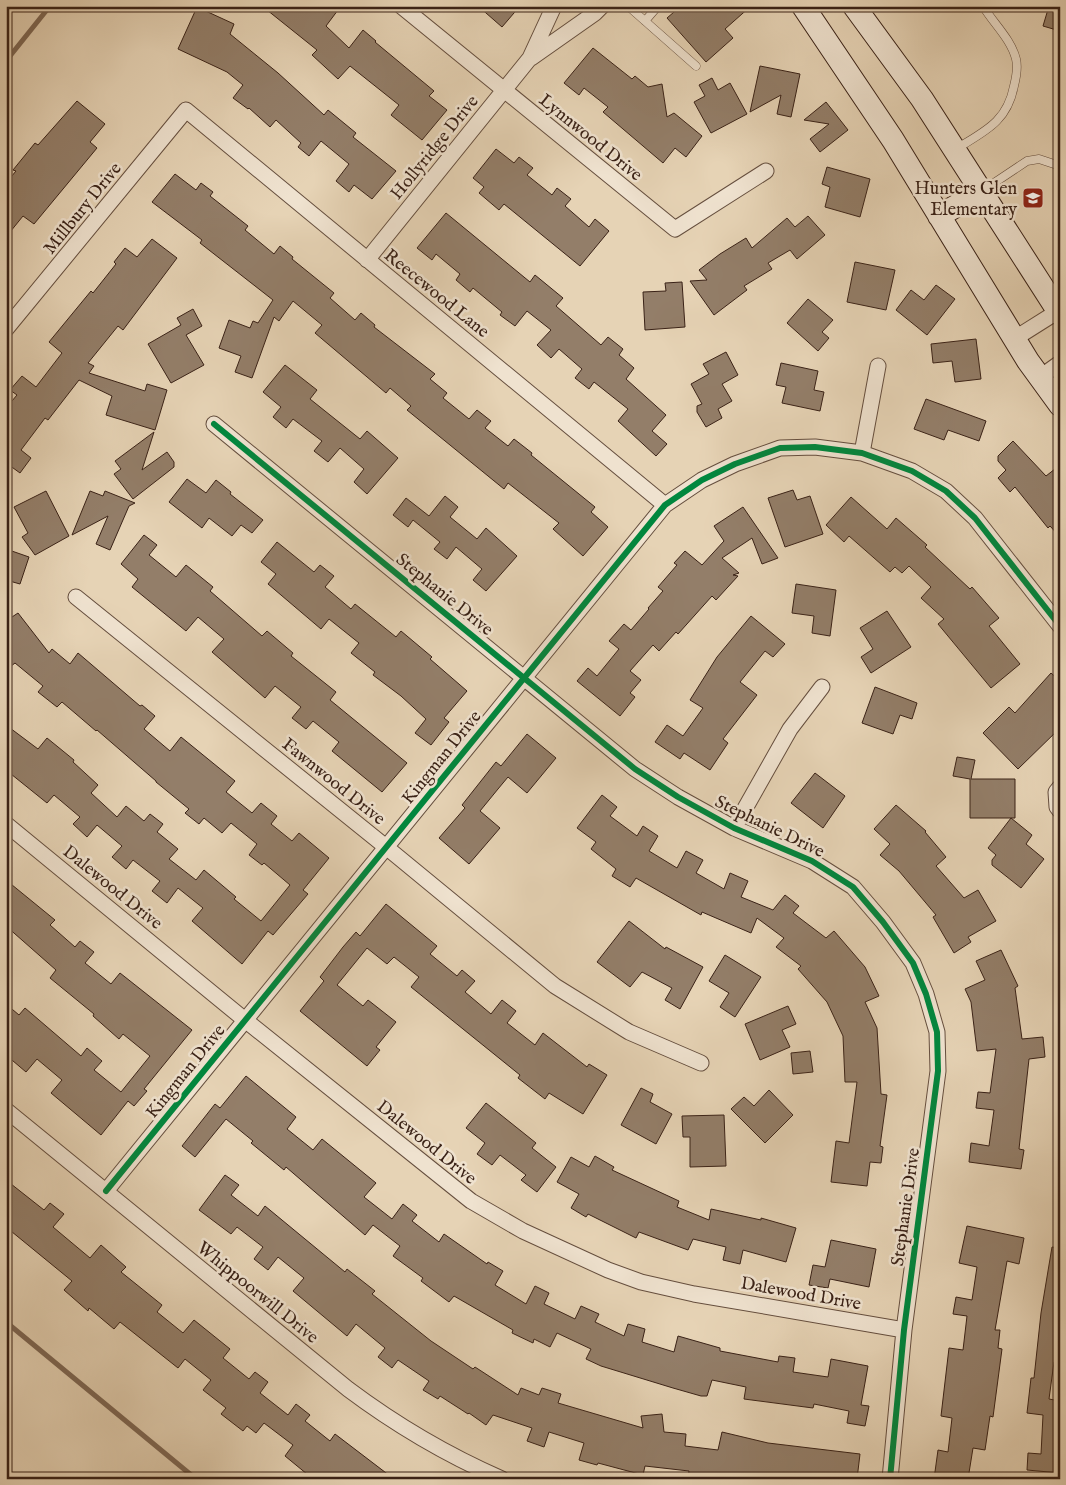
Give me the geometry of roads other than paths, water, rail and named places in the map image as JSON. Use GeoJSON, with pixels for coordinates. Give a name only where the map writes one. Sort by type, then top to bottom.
{"type":"FeatureCollection","features":[{"type":"Feature","properties":{"kind":"main road"},"geometry":{"type":"LineString","coordinates":[[803,6],[892,140],[1039,378],[1060,405]]}},
{"type":"Feature","properties":{"kind":"main road"},"geometry":{"type":"LineString","coordinates":[[854,6],[922,99],[980,192],[1059,312]]}},
{"type":"Feature","properties":{"kind":"main road"},"geometry":{"type":"LineString","coordinates":[[939,216],[980,192]]}},
{"type":"Feature","properties":{"kind":"street","name":"Lynnwood Drive"},"geometry":{"type":"LineString","coordinates":[[401,6],[675,229],[766,171]]}},
{"type":"Feature","properties":{"kind":"street","name":"Hollyridge Drive"},"geometry":{"type":"LineString","coordinates":[[367,260],[530,58],[554,6]]}},
{"type":"Feature","properties":{"kind":"street","name":"Hollyridge Drive"},"geometry":{"type":"LineString","coordinates":[[530,58],[595,13],[602,6]]}},
{"type":"Feature","properties":{"kind":"street","name":"Reecewood Lane"},"geometry":{"type":"LineString","coordinates":[[186,110],[665,506]]}},
{"type":"Feature","properties":{"kind":"street","name":"Millbury Drive"},"geometry":{"type":"LineString","coordinates":[[6,329],[186,110]]}},
{"type":"Feature","properties":{"kind":"street"},"geometry":{"type":"LineString","coordinates":[[1014,338],[1059,312]]}},
{"type":"Feature","properties":{"kind":"street"},"geometry":{"type":"LineString","coordinates":[[1039,378],[1060,363]]}},
{"type":"Feature","properties":{"kind":"street"},"geometry":{"type":"LineString","coordinates":[[862,453],[878,366]]}},
{"type":"Feature","properties":{"kind":"street","name":"Stephanie Drive"},"geometry":{"type":"LineString","coordinates":[[214,424],[635,769],[678,797],[734,828],[812,861],[853,887],[884,922],[913,963],[926,994],[937,1032],[938,1071],[904,1330],[890,1479]]}},
{"type":"Feature","properties":{"kind":"street","name":"Kingman Drive"},"geometry":{"type":"LineString","coordinates":[[106,1191],[665,506],[702,480],[735,464],[780,448],[816,447],[862,453],[912,471],[946,491],[975,518],[1060,626]]}},
{"type":"Feature","properties":{"kind":"street","name":"Fawnwood Drive"},"geometry":{"type":"LineString","coordinates":[[76,597],[555,986],[629,1032],[701,1064]]}},
{"type":"Feature","properties":{"kind":"street"},"geometry":{"type":"LineString","coordinates":[[734,828],[790,729],[822,687]]}},
{"type":"Feature","properties":{"kind":"street"},"geometry":{"type":"LineString","coordinates":[[1060,787],[1056,792],[1057,807],[1060,811]]}},
{"type":"Feature","properties":{"kind":"street","name":"Dalewood Drive"},"geometry":{"type":"LineString","coordinates":[[6,824],[245,1020],[471,1201],[523,1231],[608,1270],[642,1282],[694,1294],[904,1330]]}},
{"type":"Feature","properties":{"kind":"street","name":"Whippoorwill Drive"},"geometry":{"type":"LineString","coordinates":[[6,1110],[330,1376],[368,1404],[425,1441],[502,1479]]}},
{"type":"Feature","properties":{"kind":"lane"},"geometry":{"type":"LineString","coordinates":[[628,6],[696,66]]}},
{"type":"Feature","properties":{"kind":"lane"},"geometry":{"type":"LineString","coordinates":[[645,21],[658,6]]}},
{"type":"Feature","properties":{"kind":"lane"},"geometry":{"type":"LineString","coordinates":[[955,150],[996,122],[1005,113],[1012,96],[1016,75],[1016,59],[1005,38],[983,6]]}},
{"type":"Feature","properties":{"kind":"lane"},"geometry":{"type":"LineString","coordinates":[[980,192],[1027,161],[1039,159],[1060,166]]}},
{"type":"Feature","properties":{"kind":"waterway"},"geometry":{"type":"LineString","coordinates":[[6,61],[50,6]]}},
{"type":"Feature","properties":{"kind":"waterway"},"geometry":{"type":"LineString","coordinates":[[6,1322],[196,1479]]}},
{"type":"Feature","properties":{"kind":"place","name":"Hunters Glen Elementary"},"geometry":{"type":"Point","coordinates":[1033,198]}}]}
